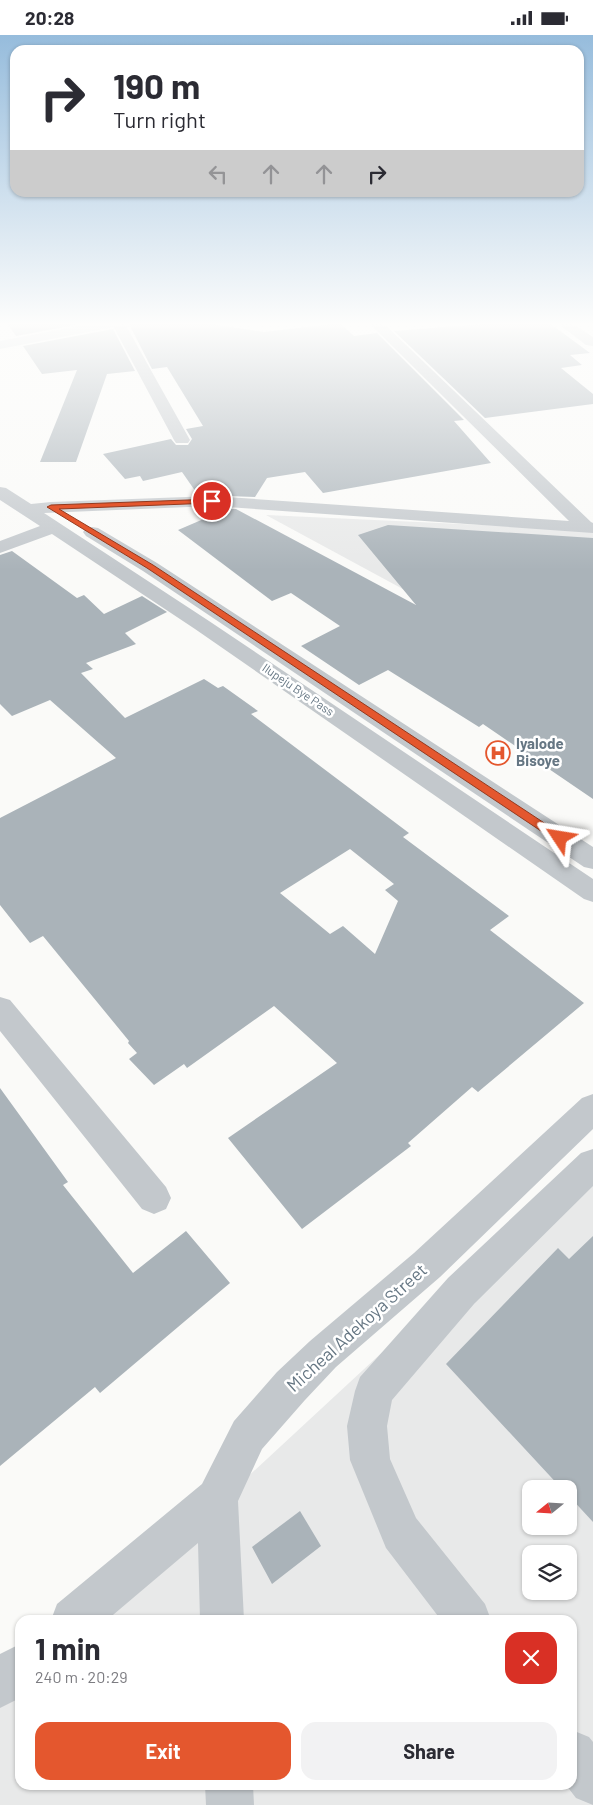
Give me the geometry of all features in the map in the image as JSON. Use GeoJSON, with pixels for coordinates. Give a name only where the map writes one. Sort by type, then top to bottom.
{"type":"FeatureCollection","features":[{"type":"Feature","properties":{"kind":"street"},"geometry":{"type":"LineString","coordinates":[[162,405],[182,440]]}},
{"type":"Feature","properties":{"kind":"street"},"geometry":{"type":"LineString","coordinates":[[461,405],[589,527]]}},
{"type":"Feature","properties":{"kind":"street","name":"Ilupeju Bye Pass"},"geometry":{"type":"LineString","coordinates":[[0,475],[53,517],[202,625],[593,892]]}},
{"type":"Feature","properties":{"kind":"street","name":"Ilupeju Bye Pass"},"geometry":{"type":"LineString","coordinates":[[0,492],[28,510],[53,517],[150,567],[593,860]]}},
{"type":"Feature","properties":{"kind":"street"},"geometry":{"type":"LineString","coordinates":[[0,547],[53,517],[221,501],[589,527]]}},
{"type":"Feature","properties":{"kind":"street"},"geometry":{"type":"LineString","coordinates":[[0,1009],[154,1198]]}},
{"type":"Feature","properties":{"kind":"street","name":"Micheal Adekoya Street"},"geometry":{"type":"LineString","coordinates":[[79,1615],[217,1499],[248,1435],[291,1386],[323,1354],[427,1265],[593,1108]]}},
{"type":"Feature","properties":{"kind":"street"},"geometry":{"type":"LineString","coordinates":[[465,1615],[401,1533],[370,1460],[368,1426],[374,1391],[461,1291],[593,1164]]}},
{"type":"Feature","properties":{"kind":"street"},"geometry":{"type":"LineString","coordinates":[[217,1499],[222,1615]]}},
{"type":"Feature","properties":{"kind":"street"},"geometry":{"type":"LineString","coordinates":[[0,1685],[15,1672]]}},
{"type":"Feature","properties":{"kind":"street"},"geometry":{"type":"LineString","coordinates":[[577,1760],[593,1781]]}},
{"type":"Feature","properties":{"kind":"street"},"geometry":{"type":"LineString","coordinates":[[229,1790],[230,1805]]}},
{"type":"Feature","properties":{"kind":"shaded area"},"geometry":{"type":"Polygon","coordinates":[[[266,515],[593,530],[593,692],[266,515]]]}},
{"type":"Feature","properties":{"kind":"shaded area"},"geometry":{"type":"Polygon","coordinates":[[[593,1157],[593,1805],[0,1805],[0,1707],[15,1693],[15,1790],[577,1790],[577,1615],[98,1615],[593,1157]]]}},
{"type":"Feature","properties":{"kind":"building"},"geometry":{"type":"Polygon","coordinates":[[[63,405],[96,405],[76,462],[40,462],[63,405]]]}},
{"type":"Feature","properties":{"kind":"building"},"geometry":{"type":"Polygon","coordinates":[[[190,405],[449,405],[464,420],[454,421],[491,463],[323,493],[305,472],[267,478],[255,497],[198,495],[182,472],[143,481],[140,476],[125,479],[103,454],[171,439],[176,445],[188,445],[192,439],[186,429],[203,426],[190,405]]]}},
{"type":"Feature","properties":{"kind":"building"},"geometry":{"type":"Polygon","coordinates":[[[471,405],[588,405],[485,418],[471,405]]]}},
{"type":"Feature","properties":{"kind":"building"},"geometry":{"type":"Polygon","coordinates":[[[207,508],[236,509],[416,605],[358,535],[388,525],[593,538],[593,799],[483,724],[479,727],[388,670],[359,685],[301,646],[340,626],[291,593],[272,601],[178,530],[220,512],[210,513],[207,508]]]}},
{"type":"Feature","properties":{"kind":"building"},"geometry":{"type":"Polygon","coordinates":[[[12,551],[77,598],[84,595],[104,614],[142,596],[167,612],[125,633],[136,644],[86,663],[93,669],[81,673],[125,718],[204,679],[218,688],[223,686],[258,711],[251,714],[409,833],[403,837],[509,916],[490,930],[584,1003],[478,1092],[472,1087],[408,1143],[411,1146],[302,1229],[228,1138],[337,1063],[274,1006],[187,1068],[184,1064],[154,1085],[129,1059],[137,1053],[128,1043],[129,1041],[43,936],[30,943],[0,905],[0,818],[116,758],[50,700],[12,716],[0,704],[0,555],[12,551]],[[350,849],[280,893],[330,934],[343,926],[375,954],[398,901],[385,890],[394,884],[350,849]]]}},
{"type":"Feature","properties":{"kind":"building"},"geometry":{"type":"Polygon","coordinates":[[[0,1088],[68,1182],[63,1185],[133,1273],[186,1231],[230,1283],[100,1393],[95,1387],[0,1466],[0,1088]]]}},
{"type":"Feature","properties":{"kind":"building"},"geometry":{"type":"Polygon","coordinates":[[[593,1236],[593,1522],[578,1506],[578,1480],[554,1480],[446,1364],[558,1248],[569,1259],[593,1236]]]}},
{"type":"Feature","properties":{"kind":"building"},"geometry":{"type":"Polygon","coordinates":[[[300,1511],[321,1546],[272,1584],[252,1547],[300,1511]]]}},
{"type":"Feature","properties":{"kind":"place","name":"Iyalode Bisoye"},"geometry":{"type":"Point","coordinates":[498,753]}},
{"type":"Feature","properties":{"kind":"route"},"geometry":{"type":"LineString","coordinates":[[212,501],[51,507],[150,567],[560,838]]}}]}
